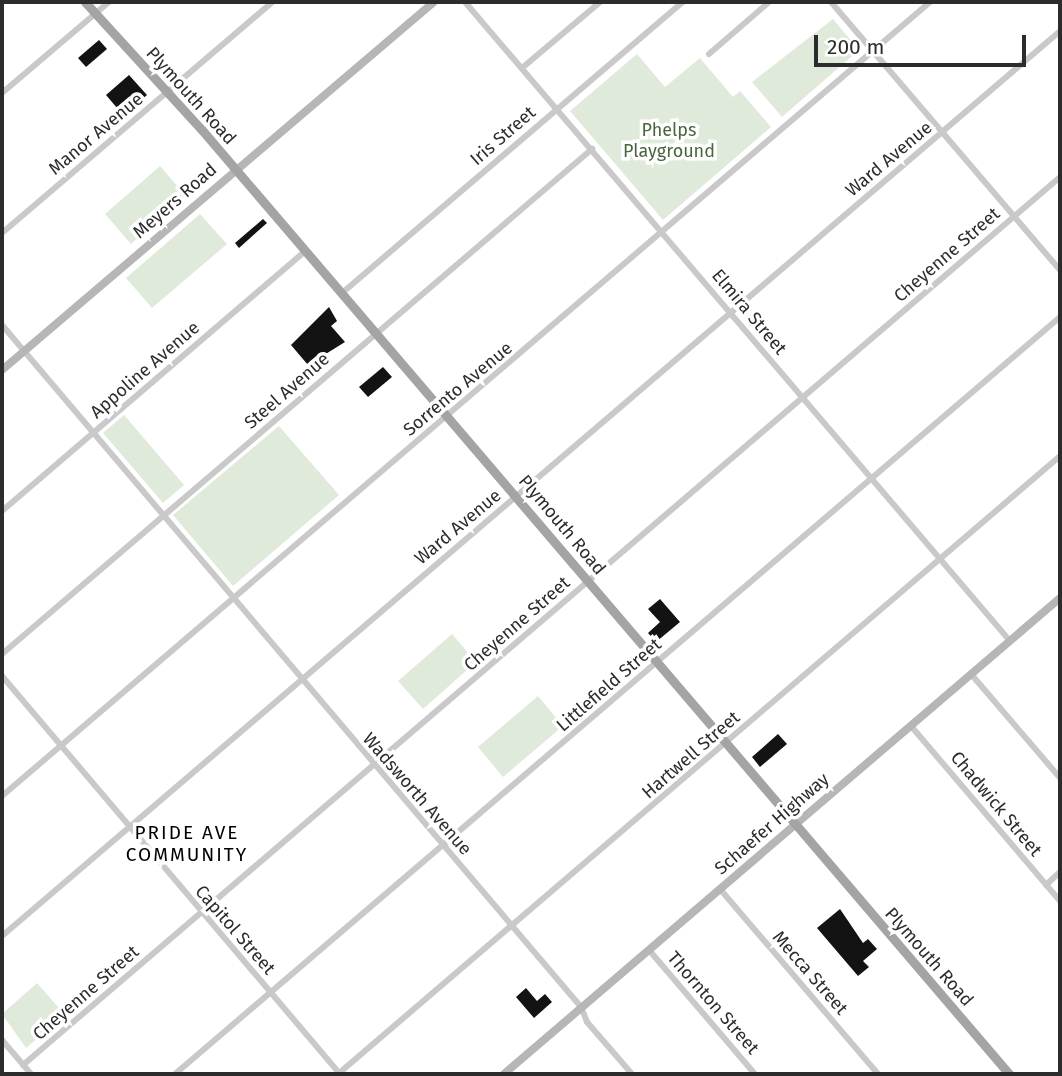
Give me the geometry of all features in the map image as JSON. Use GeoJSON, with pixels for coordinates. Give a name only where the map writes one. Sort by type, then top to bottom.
{"type":"FeatureCollection","features":[{"type":"Feature","properties":{"kind":"main road","name":"Plymouth Road"},"geometry":{"type":"LineString","coordinates":[[85,2],[236,170],[1009,1074]]}},
{"type":"Feature","properties":{"kind":"street"},"geometry":{"type":"LineString","coordinates":[[2,93],[109,2]]}},
{"type":"Feature","properties":{"kind":"street","name":"Manor Avenue"},"geometry":{"type":"LineString","coordinates":[[2,233],[272,2]]}},
{"type":"Feature","properties":{"kind":"street","name":"Meyers Road"},"geometry":{"type":"LineString","coordinates":[[2,370],[433,2]]}},
{"type":"Feature","properties":{"kind":"street","name":"Elmira Street"},"geometry":{"type":"LineString","coordinates":[[465,2],[1010,640]]}},
{"type":"Feature","properties":{"kind":"street"},"geometry":{"type":"LineString","coordinates":[[522,68],[600,2]]}},
{"type":"Feature","properties":{"kind":"street","name":"Iris Street"},"geometry":{"type":"LineString","coordinates":[[342,293],[683,2]]}},
{"type":"Feature","properties":{"kind":"street"},"geometry":{"type":"LineString","coordinates":[[709,54],[769,2]]}},
{"type":"Feature","properties":{"kind":"street"},"geometry":{"type":"LineString","coordinates":[[831,2],[1060,270]]}},
{"type":"Feature","properties":{"kind":"street","name":"Sorrento Avenue"},"geometry":{"type":"LineString","coordinates":[[2,796],[930,2]]}},
{"type":"Feature","properties":{"kind":"street","name":"Ward Avenue"},"geometry":{"type":"LineString","coordinates":[[2,936],[1060,31]]}},
{"type":"Feature","properties":{"kind":"street","name":"Steel Avenue"},"geometry":{"type":"LineString","coordinates":[[2,654],[592,149]]}},
{"type":"Feature","properties":{"kind":"street","name":"Cheyenne Street"},"geometry":{"type":"LineString","coordinates":[[23,1065],[1060,177]]}},
{"type":"Feature","properties":{"kind":"street","name":"Appoline Avenue"},"geometry":{"type":"LineString","coordinates":[[2,511],[305,251]]}},
{"type":"Feature","properties":{"kind":"street","name":"Littlefield Street"},"geometry":{"type":"LineString","coordinates":[[175,1074],[1060,317]]}},
{"type":"Feature","properties":{"kind":"street"},"geometry":{"type":"LineString","coordinates":[[2,325],[163,516]]}},
{"type":"Feature","properties":{"kind":"street","name":"Hartwell Street"},"geometry":{"type":"LineString","coordinates":[[339,1074],[1060,456]]}},
{"type":"Feature","properties":{"kind":"street","name":"Wadsworth Avenue"},"geometry":{"type":"LineString","coordinates":[[163,516],[581,1007],[587,1022],[632,1074]]}},
{"type":"Feature","properties":{"kind":"street","name":"Schaefer Highway"},"geometry":{"type":"LineString","coordinates":[[507,1073],[1060,598]]}},
{"type":"Feature","properties":{"kind":"street"},"geometry":{"type":"LineString","coordinates":[[971,674],[1060,778]]}},
{"type":"Feature","properties":{"kind":"street","name":"Capitol Street"},"geometry":{"type":"LineString","coordinates":[[2,676],[339,1074]]}},
{"type":"Feature","properties":{"kind":"street","name":"Chadwick Street"},"geometry":{"type":"LineString","coordinates":[[911,726],[1060,901]]}},
{"type":"Feature","properties":{"kind":"street"},"geometry":{"type":"LineString","coordinates":[[1046,884],[1060,872]]}},
{"type":"Feature","properties":{"kind":"street","name":"Mecca Street"},"geometry":{"type":"LineString","coordinates":[[720,889],[878,1074]]}},
{"type":"Feature","properties":{"kind":"street","name":"Thornton Street"},"geometry":{"type":"LineString","coordinates":[[649,950],[755,1074]]}},
{"type":"Feature","properties":{"kind":"street"},"geometry":{"type":"LineString","coordinates":[[2,1040],[31,1074]]}},
{"type":"Feature","properties":{"kind":"green space"},"geometry":{"type":"Polygon","coordinates":[[[833,19],[859,50],[782,117],[752,82],[833,19]]]}},
{"type":"Feature","properties":{"kind":"green space","name":"Phelps Playground"},"geometry":{"type":"Polygon","coordinates":[[[637,54],[665,87],[700,58],[733,97],[740,91],[771,127],[663,220],[570,111],[637,54]]]}},
{"type":"Feature","properties":{"kind":"green space"},"geometry":{"type":"Polygon","coordinates":[[[160,166],[186,196],[131,244],[105,214],[160,166]]]}},
{"type":"Feature","properties":{"kind":"green space"},"geometry":{"type":"Polygon","coordinates":[[[200,214],[227,244],[152,308],[126,278],[200,214]]]}},
{"type":"Feature","properties":{"kind":"green space"},"geometry":{"type":"Polygon","coordinates":[[[124,415],[184,485],[163,503],[103,433],[124,415]]]}},
{"type":"Feature","properties":{"kind":"green space"},"geometry":{"type":"Polygon","coordinates":[[[279,426],[339,495],[233,586],[173,515],[279,426]]]}},
{"type":"Feature","properties":{"kind":"green space"},"geometry":{"type":"Polygon","coordinates":[[[452,634],[476,662],[423,709],[398,681],[452,634]]]}},
{"type":"Feature","properties":{"kind":"green space"},"geometry":{"type":"Polygon","coordinates":[[[538,696],[563,726],[503,777],[478,747],[538,696]]]}},
{"type":"Feature","properties":{"kind":"green space"},"geometry":{"type":"Polygon","coordinates":[[[37,983],[65,1015],[26,1048],[2,1014],[37,983]]]}},
{"type":"Feature","properties":{"kind":"building"},"geometry":{"type":"Polygon","coordinates":[[[99,40],[107,49],[86,67],[78,58],[99,40]]]}},
{"type":"Feature","properties":{"kind":"building"},"geometry":{"type":"Polygon","coordinates":[[[129,75],[147,95],[123,115],[106,95],[129,75]]]}},
{"type":"Feature","properties":{"kind":"building"},"geometry":{"type":"Polygon","coordinates":[[[263,219],[267,223],[239,248],[235,243],[263,219]]]}},
{"type":"Feature","properties":{"kind":"building"},"geometry":{"type":"Polygon","coordinates":[[[329,307],[337,321],[331,326],[345,342],[308,365],[291,345],[329,307]]]}},
{"type":"Feature","properties":{"kind":"building"},"geometry":{"type":"Polygon","coordinates":[[[383,367],[392,377],[368,397],[359,387],[383,367]]]}},
{"type":"Feature","properties":{"kind":"building"},"geometry":{"type":"Polygon","coordinates":[[[660,599],[680,622],[656,642],[648,633],[660,622],[648,609],[660,599]]]}},
{"type":"Feature","properties":{"kind":"building"},"geometry":{"type":"Polygon","coordinates":[[[778,734],[787,744],[760,767],[752,757],[778,734]]]}},
{"type":"Feature","properties":{"kind":"building"},"geometry":{"type":"Polygon","coordinates":[[[840,909],[863,943],[868,939],[877,949],[863,961],[869,967],[858,976],[817,928],[840,909]]]}},
{"type":"Feature","properties":{"kind":"building"},"geometry":{"type":"Polygon","coordinates":[[[526,988],[537,1001],[545,994],[552,1002],[534,1018],[516,997],[526,988]]]}},
{"type":"Feature","properties":{"kind":"district","name":"PRIDE AVE COMMUNITY"},"geometry":{"type":"Point","coordinates":[187,844]}}]}
